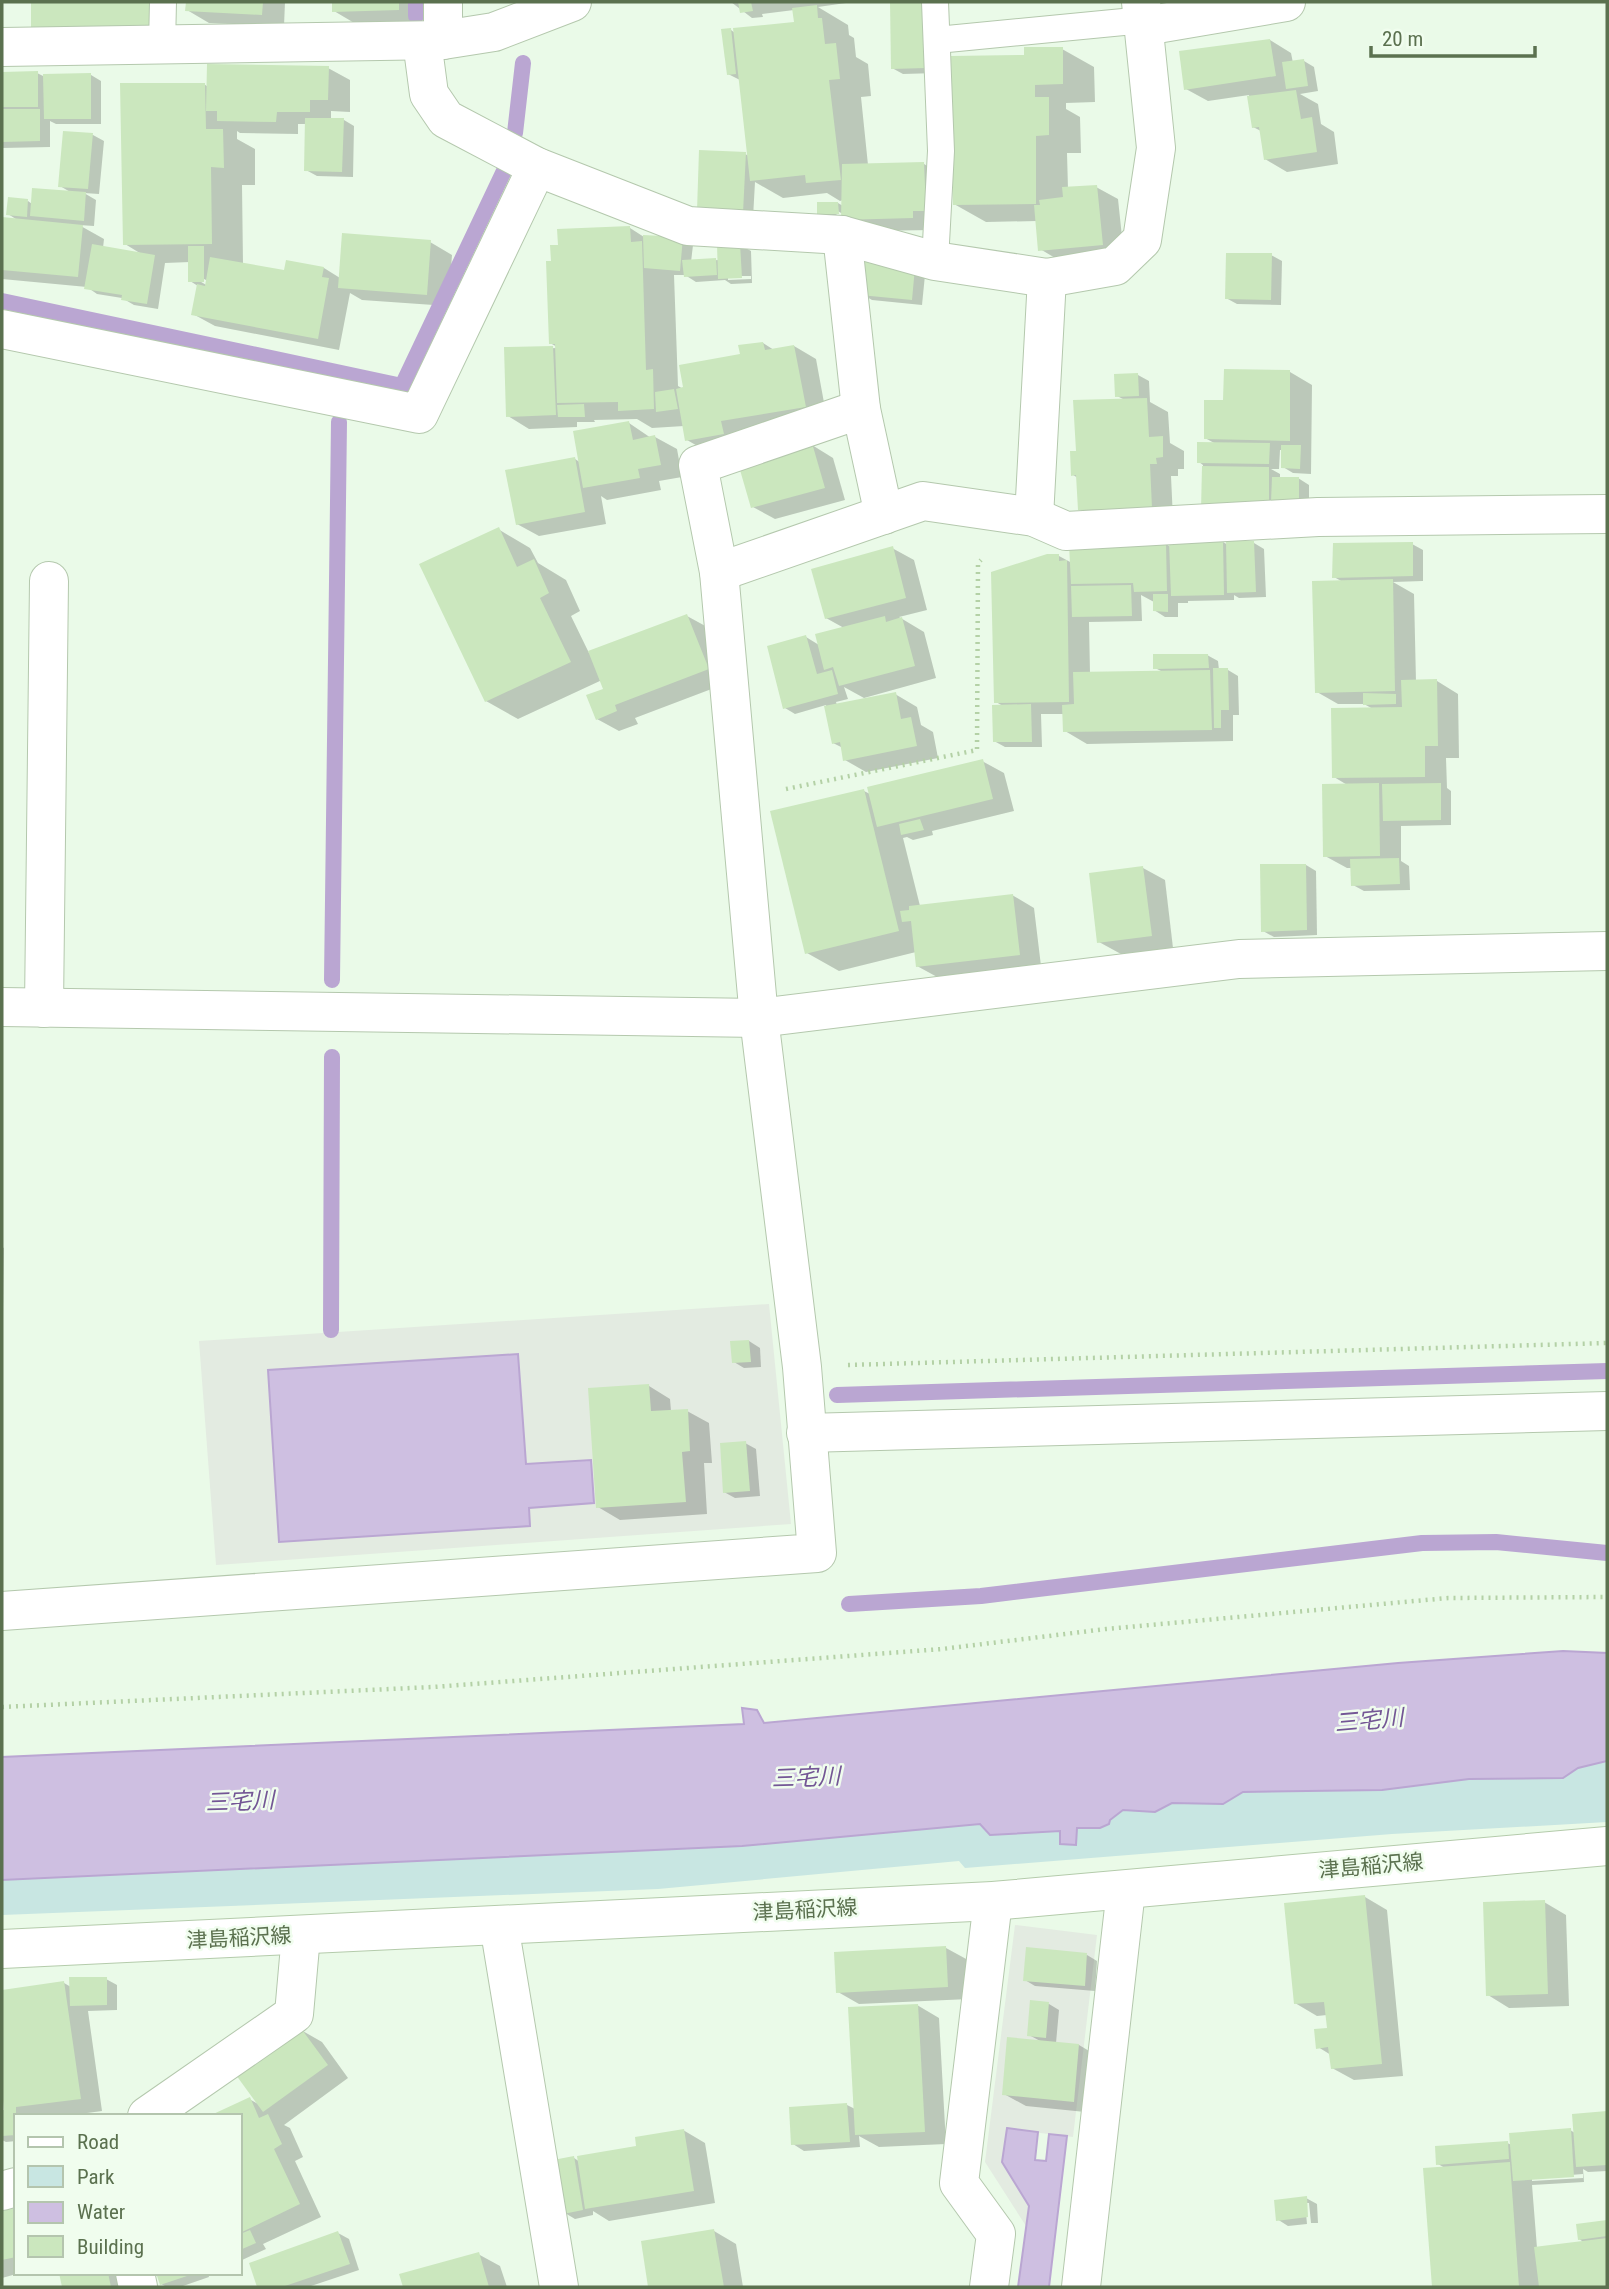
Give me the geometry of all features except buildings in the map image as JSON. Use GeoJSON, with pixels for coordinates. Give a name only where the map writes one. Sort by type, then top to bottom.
{"type":"FeatureCollection","features":[{"type":"Feature","properties":{"kind":"street"},"geometry":{"type":"LineString","coordinates":[[443,2],[433,40],[429,94],[446,119],[537,167],[688,226],[842,235],[935,261],[1047,278],[1115,266],[1142,240],[1156,148],[1143,16],[1286,2]]}},
{"type":"Feature","properties":{"kind":"street"},"geometry":{"type":"LineString","coordinates":[[2,47],[433,40],[494,32],[572,2]]}},
{"type":"Feature","properties":{"kind":"street"},"geometry":{"type":"LineString","coordinates":[[2,329],[419,414],[537,167]]}},
{"type":"Feature","properties":{"kind":"street"},"geometry":{"type":"LineString","coordinates":[[842,235],[861,410],[884,514]]}},
{"type":"Feature","properties":{"kind":"street"},"geometry":{"type":"LineString","coordinates":[[1034,517],[1047,278]]}},
{"type":"Feature","properties":{"kind":"street"},"geometry":{"type":"LineString","coordinates":[[2,1611],[817,1553],[802,1367],[759,1018],[719,572],[698,465],[861,410]]}},
{"type":"Feature","properties":{"kind":"street"},"geometry":{"type":"LineString","coordinates":[[719,572],[923,501],[1034,517],[1066,531],[1318,517],[1607,514]]}},
{"type":"Feature","properties":{"kind":"street"},"geometry":{"type":"LineString","coordinates":[[44,1008],[49,580]]}},
{"type":"Feature","properties":{"kind":"street"},"geometry":{"type":"LineString","coordinates":[[2,1007],[759,1018],[1239,959],[1607,951]]}},
{"type":"Feature","properties":{"kind":"street"},"geometry":{"type":"LineString","coordinates":[[806,1433],[1607,1411]]}},
{"type":"Feature","properties":{"kind":"street","name":"津島稲沢線"},"geometry":{"type":"LineString","coordinates":[[2,1949],[993,1901],[1607,1846]]}},
{"type":"Feature","properties":{"kind":"street"},"geometry":{"type":"LineString","coordinates":[[1081,2287],[1126,1889]]}},
{"type":"Feature","properties":{"kind":"street"},"geometry":{"type":"LineString","coordinates":[[989,2287],[996,2234],[959,2183],[993,1901]]}},
{"type":"Feature","properties":{"kind":"street"},"geometry":{"type":"LineString","coordinates":[[499,1925],[559,2287]]}},
{"type":"Feature","properties":{"kind":"street"},"geometry":{"type":"LineString","coordinates":[[150,2114],[294,2014],[301,1935]]}},
{"type":"Feature","properties":{"kind":"lane"},"geometry":{"type":"LineString","coordinates":[[162,45],[163,2]]}},
{"type":"Feature","properties":{"kind":"lane"},"geometry":{"type":"LineString","coordinates":[[935,2],[941,151],[935,261]]}},
{"type":"Feature","properties":{"kind":"lane"},"geometry":{"type":"LineString","coordinates":[[937,40],[1143,16]]}},
{"type":"Feature","properties":{"kind":"path"},"geometry":{"type":"LineString","coordinates":[[740,798],[977,750],[978,563],[1034,517]]}},
{"type":"Feature","properties":{"kind":"path"},"geometry":{"type":"LineString","coordinates":[[802,1367],[1607,1343]]}},
{"type":"Feature","properties":{"kind":"path"},"geometry":{"type":"LineString","coordinates":[[2,1707],[433,1687],[942,1649],[1106,1629],[1448,1598],[1607,1598]]}},
{"type":"Feature","properties":{"kind":"shaded area"},"geometry":{"type":"Polygon","coordinates":[[[769,1304],[791,1524],[216,1565],[199,1341],[769,1304]]]}},
{"type":"Feature","properties":{"kind":"shaded area"},"geometry":{"type":"Polygon","coordinates":[[[1015,1925],[1097,1935],[1073,2137],[1007,2129],[1002,2162],[1029,2206],[1026,2226],[985,2162],[1015,1925]]]}},
{"type":"Feature","properties":{"kind":"green space"},"geometry":{"type":"Polygon","coordinates":[[[1607,1761],[1607,1822],[1392,1834],[965,1868],[959,1861],[658,1889],[2,1915],[2,1880],[742,1846],[981,1824],[990,1835],[1060,1831],[1060,1844],[1075,1845],[1076,1828],[1110,1820],[1123,1809],[1155,1812],[1172,1803],[1223,1804],[1243,1792],[1382,1790],[1469,1779],[1563,1778],[1578,1768],[1607,1761]]]}},
{"type":"Feature","properties":{"kind":"water"},"geometry":{"type":"Polygon","coordinates":[[[518,1354],[526,1464],[591,1460],[594,1503],[529,1508],[530,1526],[279,1542],[268,1370],[518,1354]]]}},
{"type":"Feature","properties":{"kind":"water","name":"三宅川"},"geometry":{"type":"Polygon","coordinates":[[[1563,1651],[1607,1653],[1607,1761],[1578,1768],[1563,1778],[1469,1779],[1382,1790],[1243,1792],[1223,1804],[1172,1803],[1155,1812],[1123,1810],[1110,1820],[1109,1824],[1100,1828],[1077,1828],[1076,1845],[1060,1844],[1060,1831],[990,1835],[980,1824],[742,1846],[2,1880],[2,1757],[744,1724],[742,1708],[757,1710],[764,1723],[1398,1663],[1563,1651]]]}},
{"type":"Feature","properties":{"kind":"water"},"geometry":{"type":"Polygon","coordinates":[[[1007,2128],[1038,2132],[1035,2160],[1046,2161],[1049,2134],[1067,2136],[1049,2287],[1018,2287],[1029,2206],[1002,2162],[1007,2128]]]}},
{"type":"Feature","properties":{"kind":"waterway"},"geometry":{"type":"LineString","coordinates":[[416,2],[416,16]]}},
{"type":"Feature","properties":{"kind":"waterway"},"geometry":{"type":"LineString","coordinates":[[515,133],[523,63]]}},
{"type":"Feature","properties":{"kind":"waterway"},"geometry":{"type":"LineString","coordinates":[[2,301],[402,386],[504,171]]}},
{"type":"Feature","properties":{"kind":"waterway"},"geometry":{"type":"LineString","coordinates":[[332,980],[339,422]]}},
{"type":"Feature","properties":{"kind":"waterway"},"geometry":{"type":"LineString","coordinates":[[331,1330],[332,1057]]}},
{"type":"Feature","properties":{"kind":"waterway"},"geometry":{"type":"LineString","coordinates":[[837,1395],[1607,1371]]}},
{"type":"Feature","properties":{"kind":"waterway"},"geometry":{"type":"LineString","coordinates":[[849,1604],[981,1596],[1422,1543],[1496,1542],[1607,1553]]}}]}
